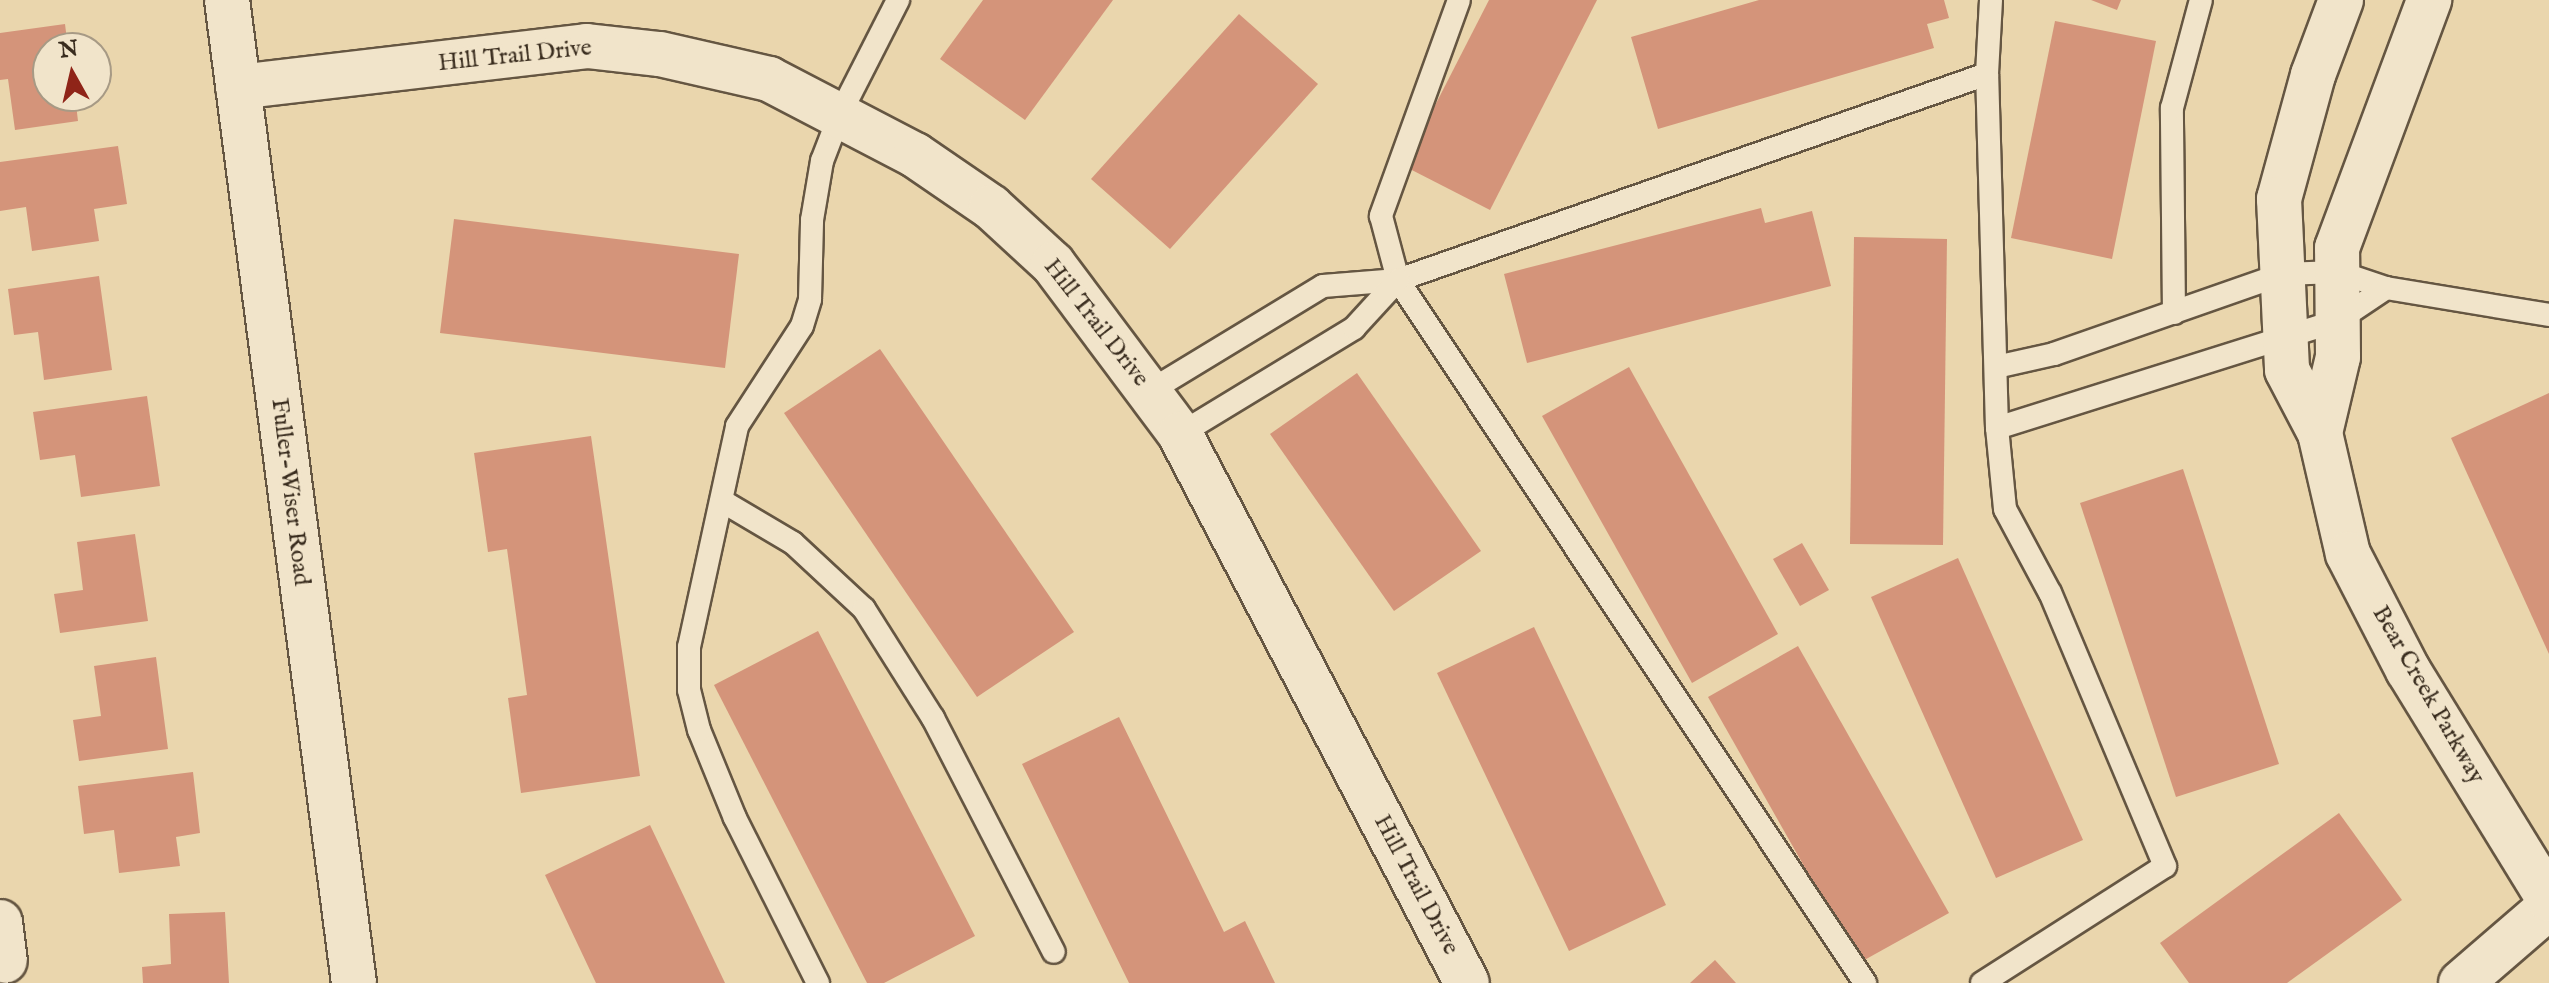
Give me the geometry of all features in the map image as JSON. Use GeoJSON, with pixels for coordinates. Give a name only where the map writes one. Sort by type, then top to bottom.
{"type":"FeatureCollection","features":[{"type":"Feature","properties":{"kind":"street","name":"Fuller-Wiser Road"},"geometry":{"type":"LineString","coordinates":[[227,0],[354,983]]}},
{"type":"Feature","properties":{"kind":"street","name":"Bear Creek Parkway"},"geometry":{"type":"LineString","coordinates":[[2341,0],[2313,75],[2279,199],[2287,370],[2320,433],[2348,554],[2408,670],[2549,899]]}},
{"type":"Feature","properties":{"kind":"street","name":"Bear Creek Parkway"},"geometry":{"type":"LineString","coordinates":[[2320,433],[2338,357],[2338,272],[2346,213],[2429,0]]}},
{"type":"Feature","properties":{"kind":"street","name":"Hill Trail Drive"},"geometry":{"type":"LineString","coordinates":[[238,87],[587,46],[660,54],[769,79],[915,155],[991,207],[1053,264],[1180,434],[1467,983]]}},
{"type":"Feature","properties":{"kind":"street"},"geometry":{"type":"LineString","coordinates":[[2461,983],[2549,907]]}},
{"type":"Feature","properties":{"kind":"lane"},"geometry":{"type":"LineString","coordinates":[[818,983],[735,818],[699,730],[689,690],[698,587],[722,501],[737,426],[802,326],[812,273],[815,193],[840,114],[898,0]]}},
{"type":"Feature","properties":{"kind":"lane"},"geometry":{"type":"LineString","coordinates":[[1459,0],[1381,216],[1398,280],[1865,983]]}},
{"type":"Feature","properties":{"kind":"lane"},"geometry":{"type":"LineString","coordinates":[[1982,983],[2165,866],[2050,593],[2005,509],[1997,428],[1987,74],[1991,0]]}},
{"type":"Feature","properties":{"kind":"lane"},"geometry":{"type":"LineString","coordinates":[[2174,313],[2172,108],[2201,0]]}},
{"type":"Feature","properties":{"kind":"lane"},"geometry":{"type":"LineString","coordinates":[[1150,391],[1323,286],[1398,280],[1987,74]]}},
{"type":"Feature","properties":{"kind":"lane"},"geometry":{"type":"LineString","coordinates":[[1996,367],[2054,354],[2282,274],[2338,272],[2386,288],[2549,315]]}},
{"type":"Feature","properties":{"kind":"lane"},"geometry":{"type":"LineString","coordinates":[[1180,434],[1354,328],[1398,280]]}},
{"type":"Feature","properties":{"kind":"lane"},"geometry":{"type":"LineString","coordinates":[[1997,428],[2337,321],[2386,288]]}},
{"type":"Feature","properties":{"kind":"lane"},"geometry":{"type":"LineString","coordinates":[[722,501],[793,543],[864,609],[933,718],[1054,952]]}},
{"type":"Feature","properties":{"kind":"building"},"geometry":{"type":"Polygon","coordinates":[[[983,0],[1113,0],[1025,120],[940,59],[983,0]]]}},
{"type":"Feature","properties":{"kind":"building"},"geometry":{"type":"Polygon","coordinates":[[[1489,0],[1597,0],[1490,210],[1404,166],[1489,0]]]}},
{"type":"Feature","properties":{"kind":"building"},"geometry":{"type":"Polygon","coordinates":[[[1759,0],[1944,0],[1949,18],[1927,24],[1934,48],[1658,129],[1631,37],[1759,0]]]}},
{"type":"Feature","properties":{"kind":"building"},"geometry":{"type":"Polygon","coordinates":[[[2091,0],[2121,0],[2117,10],[2091,0]]]}},
{"type":"Feature","properties":{"kind":"building"},"geometry":{"type":"Polygon","coordinates":[[[1239,14],[1318,84],[1170,249],[1091,179],[1239,14]]]}},
{"type":"Feature","properties":{"kind":"building"},"geometry":{"type":"Polygon","coordinates":[[[2055,21],[2156,41],[2112,259],[2011,238],[2055,21]]]}},
{"type":"Feature","properties":{"kind":"building"},"geometry":{"type":"Polygon","coordinates":[[[65,24],[66,32],[32,32],[32,112],[77,112],[78,121],[15,130],[8,79],[0,80],[0,33],[65,24]]]}},
{"type":"Feature","properties":{"kind":"building"},"geometry":{"type":"Polygon","coordinates":[[[118,146],[127,204],[94,209],[99,241],[32,251],[26,207],[0,211],[0,162],[118,146]]]}},
{"type":"Feature","properties":{"kind":"building"},"geometry":{"type":"Polygon","coordinates":[[[1761,208],[1765,223],[1812,211],[1831,286],[1527,363],[1504,274],[1761,208]]]}},
{"type":"Feature","properties":{"kind":"building"},"geometry":{"type":"Polygon","coordinates":[[[454,219],[739,254],[725,368],[440,333],[454,219]]]}},
{"type":"Feature","properties":{"kind":"building"},"geometry":{"type":"Polygon","coordinates":[[[1854,237],[1947,239],[1943,545],[1850,544],[1854,237]]]}},
{"type":"Feature","properties":{"kind":"building"},"geometry":{"type":"Polygon","coordinates":[[[99,276],[112,370],[44,380],[38,332],[14,335],[8,289],[99,276]]]}},
{"type":"Feature","properties":{"kind":"building"},"geometry":{"type":"Polygon","coordinates":[[[880,349],[1074,632],[977,697],[784,413],[880,349]]]}},
{"type":"Feature","properties":{"kind":"building"},"geometry":{"type":"Polygon","coordinates":[[[1629,367],[1778,634],[1692,683],[1542,416],[1629,367]]]}},
{"type":"Feature","properties":{"kind":"building"},"geometry":{"type":"Polygon","coordinates":[[[1357,373],[1481,551],[1394,611],[1270,434],[1357,373]]]}},
{"type":"Feature","properties":{"kind":"building"},"geometry":{"type":"Polygon","coordinates":[[[2549,393],[2549,654],[2451,438],[2549,393]]]}},
{"type":"Feature","properties":{"kind":"building"},"geometry":{"type":"Polygon","coordinates":[[[147,396],[160,486],[81,497],[75,455],[40,460],[33,412],[147,396]]]}},
{"type":"Feature","properties":{"kind":"building"},"geometry":{"type":"Polygon","coordinates":[[[591,436],[640,776],[521,793],[508,698],[527,695],[507,549],[488,552],[474,453],[591,436]]]}},
{"type":"Feature","properties":{"kind":"building"},"geometry":{"type":"Polygon","coordinates":[[[2183,469],[2279,764],[2176,797],[2080,503],[2183,469]]]}},
{"type":"Feature","properties":{"kind":"building"},"geometry":{"type":"Polygon","coordinates":[[[135,534],[148,621],[60,633],[54,594],[83,590],[77,542],[135,534]]]}},
{"type":"Feature","properties":{"kind":"building"},"geometry":{"type":"Polygon","coordinates":[[[1802,543],[1829,590],[1800,606],[1773,559],[1802,543]]]}},
{"type":"Feature","properties":{"kind":"building"},"geometry":{"type":"Polygon","coordinates":[[[1958,558],[2083,840],[1996,878],[1871,597],[1958,558]]]}},
{"type":"Feature","properties":{"kind":"building"},"geometry":{"type":"Polygon","coordinates":[[[1534,627],[1666,905],[1569,951],[1437,673],[1534,627]]]}},
{"type":"Feature","properties":{"kind":"building"},"geometry":{"type":"Polygon","coordinates":[[[818,631],[975,936],[884,983],[867,983],[714,685],[818,631]]]}},
{"type":"Feature","properties":{"kind":"building"},"geometry":{"type":"Polygon","coordinates":[[[1798,646],[1949,913],[1859,963],[1708,697],[1798,646]]]}},
{"type":"Feature","properties":{"kind":"building"},"geometry":{"type":"Polygon","coordinates":[[[156,657],[168,749],[79,761],[73,720],[101,716],[94,666],[156,657]]]}},
{"type":"Feature","properties":{"kind":"building"},"geometry":{"type":"Polygon","coordinates":[[[1119,717],[1224,932],[1245,921],[1275,983],[1129,983],[1022,764],[1119,717]]]}},
{"type":"Feature","properties":{"kind":"building"},"geometry":{"type":"Polygon","coordinates":[[[193,772],[200,833],[176,837],[180,866],[119,873],[114,830],[84,834],[78,786],[193,772]]]}},
{"type":"Feature","properties":{"kind":"building"},"geometry":{"type":"Polygon","coordinates":[[[2339,813],[2402,900],[2287,983],[2189,983],[2160,943],[2339,813]]]}},
{"type":"Feature","properties":{"kind":"building"},"geometry":{"type":"Polygon","coordinates":[[[650,825],[725,983],[596,983],[545,875],[650,825]]]}},
{"type":"Feature","properties":{"kind":"building"},"geometry":{"type":"Polygon","coordinates":[[[225,912],[229,983],[143,983],[142,967],[171,964],[169,914],[225,912]]]}},
{"type":"Feature","properties":{"kind":"building"},"geometry":{"type":"Polygon","coordinates":[[[1715,960],[1736,983],[1690,983],[1715,960]]]}}]}
